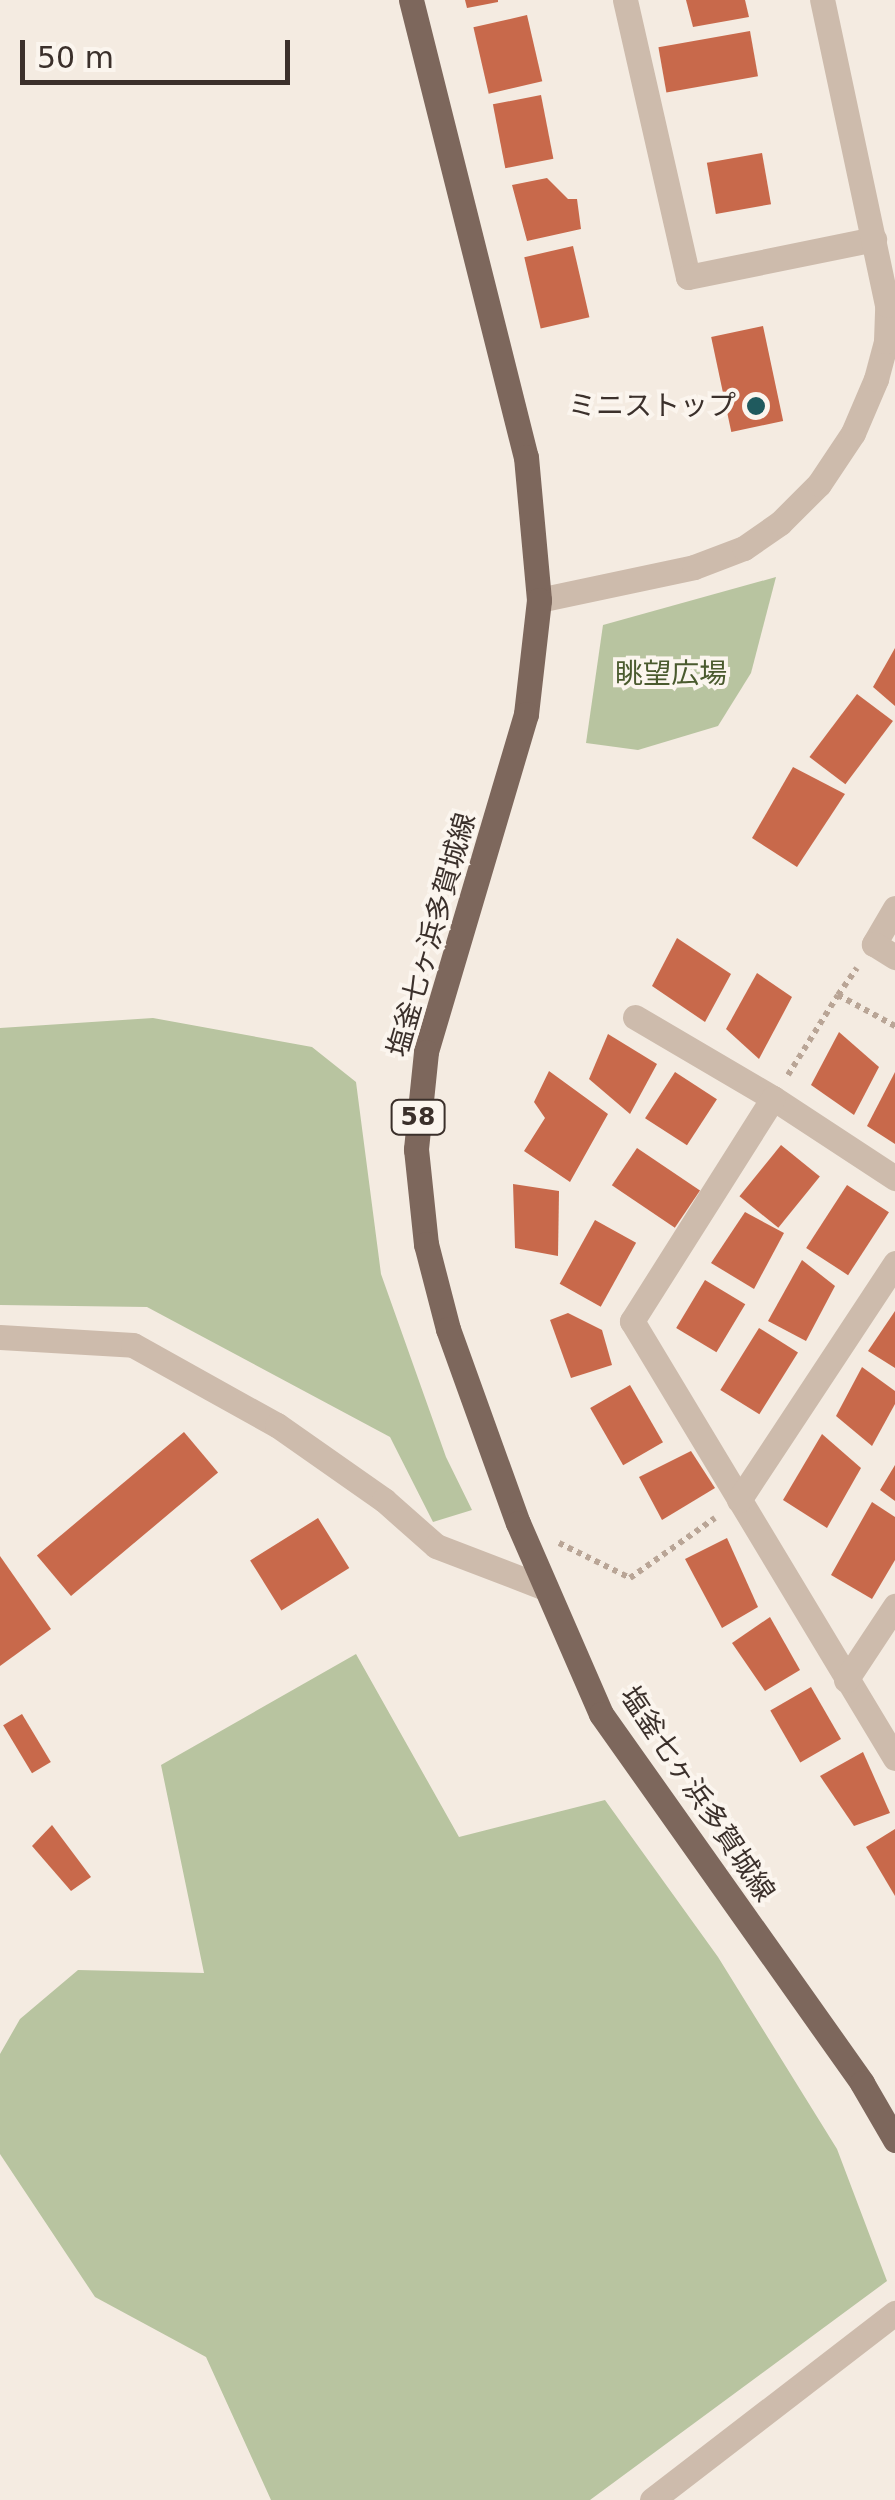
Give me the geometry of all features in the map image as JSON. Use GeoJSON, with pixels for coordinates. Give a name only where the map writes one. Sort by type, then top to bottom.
{"type":"FeatureCollection","features":[{"type":"Feature","properties":{"kind":"main road","name":"塩釜七ヶ浜多賀城線"},"geometry":{"type":"LineString","coordinates":[[412,0],[526,458],[538,600],[526,714],[439,1000],[422,1080],[416,1149],[426,1244],[448,1328],[518,1523],[601,1714],[862,2083],[895,2140]]}},
{"type":"Feature","properties":{"kind":"street"},"geometry":{"type":"LineString","coordinates":[[625,0],[688,277],[874,239]]}},
{"type":"Feature","properties":{"kind":"street"},"geometry":{"type":"LineString","coordinates":[[538,600],[694,567],[744,548],[780,524],[819,484],[853,433],[886,341],[887,305],[822,0]]}},
{"type":"Feature","properties":{"kind":"street"},"geometry":{"type":"LineString","coordinates":[[895,908],[874,944],[895,956]]}},
{"type":"Feature","properties":{"kind":"street"},"geometry":{"type":"LineString","coordinates":[[635,1017],[773,1098],[895,1178]]}},
{"type":"Feature","properties":{"kind":"street"},"geometry":{"type":"LineString","coordinates":[[773,1098],[632,1321],[895,1758]]}},
{"type":"Feature","properties":{"kind":"street"},"geometry":{"type":"LineString","coordinates":[[739,1500],[895,1263]]}},
{"type":"Feature","properties":{"kind":"street"},"geometry":{"type":"LineString","coordinates":[[0,1337],[133,1345],[278,1426],[384,1500],[436,1546],[543,1586]]}},
{"type":"Feature","properties":{"kind":"street"},"geometry":{"type":"LineString","coordinates":[[846,1680],[895,1606]]}},
{"type":"Feature","properties":{"kind":"street"},"geometry":{"type":"LineString","coordinates":[[652,2500],[895,2312]]}},
{"type":"Feature","properties":{"kind":"path"},"geometry":{"type":"LineString","coordinates":[[773,1098],[838,995],[895,1026]]}},
{"type":"Feature","properties":{"kind":"path"},"geometry":{"type":"LineString","coordinates":[[518,1523],[630,1578],[739,1500]]}},
{"type":"Feature","properties":{"kind":"green space","name":"眺望広場"},"geometry":{"type":"Polygon","coordinates":[[[776,577],[751,673],[718,726],[638,750],[586,743],[603,625],[776,577]]]}},
{"type":"Feature","properties":{"kind":"green space"},"geometry":{"type":"Polygon","coordinates":[[[153,1018],[312,1047],[356,1082],[381,1274],[446,1457],[472,1510],[433,1522],[390,1437],[147,1307],[0,1305],[0,1028],[153,1018]]]}},
{"type":"Feature","properties":{"kind":"green space"},"geometry":{"type":"Polygon","coordinates":[[[356,1654],[459,1837],[605,1800],[718,1957],[837,2149],[887,2281],[590,2500],[271,2500],[206,2357],[95,2297],[0,2154],[0,2054],[20,2019],[78,1970],[204,1973],[161,1765],[356,1654]]]}},
{"type":"Feature","properties":{"kind":"building"},"geometry":{"type":"Polygon","coordinates":[[[465,0],[498,0],[498,2],[467,8],[465,0]]]}},
{"type":"Feature","properties":{"kind":"building"},"geometry":{"type":"Polygon","coordinates":[[[686,0],[745,0],[749,17],[693,27],[686,0]]]}},
{"type":"Feature","properties":{"kind":"building"},"geometry":{"type":"Polygon","coordinates":[[[527,15],[542,81],[489,94],[473,27],[527,15]]]}},
{"type":"Feature","properties":{"kind":"building"},"geometry":{"type":"Polygon","coordinates":[[[750,31],[758,76],[666,92],[658,47],[750,31]]]}},
{"type":"Feature","properties":{"kind":"building"},"geometry":{"type":"Polygon","coordinates":[[[541,95],[553,159],[505,168],[493,104],[541,95]]]}},
{"type":"Feature","properties":{"kind":"building"},"geometry":{"type":"Polygon","coordinates":[[[762,153],[771,204],[716,214],[707,163],[762,153]]]}},
{"type":"Feature","properties":{"kind":"building"},"geometry":{"type":"Polygon","coordinates":[[[547,178],[568,199],[577,199],[581,229],[527,241],[512,185],[547,178]]]}},
{"type":"Feature","properties":{"kind":"building"},"geometry":{"type":"Polygon","coordinates":[[[573,246],[589,317],[541,328],[524,257],[573,246]]]}},
{"type":"Feature","properties":{"kind":"building"},"geometry":{"type":"Polygon","coordinates":[[[763,326],[783,421],[731,432],[711,337],[763,326]]]}},
{"type":"Feature","properties":{"kind":"building"},"geometry":{"type":"Polygon","coordinates":[[[895,648],[895,706],[873,687],[895,648]]]}},
{"type":"Feature","properties":{"kind":"building"},"geometry":{"type":"Polygon","coordinates":[[[857,694],[893,721],[845,784],[809,757],[857,694]]]}},
{"type":"Feature","properties":{"kind":"building"},"geometry":{"type":"Polygon","coordinates":[[[793,767],[845,794],[797,867],[752,838],[793,767]]]}},
{"type":"Feature","properties":{"kind":"building"},"geometry":{"type":"Polygon","coordinates":[[[677,938],[731,974],[705,1022],[652,986],[677,938]]]}},
{"type":"Feature","properties":{"kind":"building"},"geometry":{"type":"Polygon","coordinates":[[[757,973],[792,997],[759,1059],[726,1029],[757,973]]]}},
{"type":"Feature","properties":{"kind":"building"},"geometry":{"type":"Polygon","coordinates":[[[839,1032],[879,1067],[854,1115],[811,1085],[839,1032]]]}},
{"type":"Feature","properties":{"kind":"building"},"geometry":{"type":"Polygon","coordinates":[[[608,1034],[657,1064],[630,1114],[589,1079],[608,1034]]]}},
{"type":"Feature","properties":{"kind":"building"},"geometry":{"type":"Polygon","coordinates":[[[549,1071],[608,1114],[570,1182],[524,1151],[545,1118],[534,1102],[549,1071]]]}},
{"type":"Feature","properties":{"kind":"building"},"geometry":{"type":"Polygon","coordinates":[[[675,1072],[717,1099],[687,1145],[645,1118],[675,1072]]]}},
{"type":"Feature","properties":{"kind":"building"},"geometry":{"type":"Polygon","coordinates":[[[895,1072],[895,1144],[867,1126],[895,1072]]]}},
{"type":"Feature","properties":{"kind":"building"},"geometry":{"type":"Polygon","coordinates":[[[781,1145],[820,1176],[778,1228],[739,1196],[781,1145]]]}},
{"type":"Feature","properties":{"kind":"building"},"geometry":{"type":"Polygon","coordinates":[[[637,1148],[700,1190],[675,1228],[612,1185],[637,1148]]]}},
{"type":"Feature","properties":{"kind":"building"},"geometry":{"type":"Polygon","coordinates":[[[513,1184],[559,1191],[558,1256],[515,1248],[513,1184]]]}},
{"type":"Feature","properties":{"kind":"building"},"geometry":{"type":"Polygon","coordinates":[[[847,1185],[889,1212],[848,1275],[806,1248],[847,1185]]]}},
{"type":"Feature","properties":{"kind":"building"},"geometry":{"type":"Polygon","coordinates":[[[745,1212],[784,1233],[754,1289],[711,1263],[745,1212]]]}},
{"type":"Feature","properties":{"kind":"building"},"geometry":{"type":"Polygon","coordinates":[[[595,1220],[636,1243],[601,1307],[560,1284],[595,1220]]]}},
{"type":"Feature","properties":{"kind":"building"},"geometry":{"type":"Polygon","coordinates":[[[802,1260],[835,1286],[806,1341],[768,1321],[802,1260]]]}},
{"type":"Feature","properties":{"kind":"building"},"geometry":{"type":"Polygon","coordinates":[[[705,1280],[745,1304],[716,1352],[676,1328],[705,1280]]]}},
{"type":"Feature","properties":{"kind":"building"},"geometry":{"type":"Polygon","coordinates":[[[895,1311],[895,1368],[868,1351],[895,1311]]]}},
{"type":"Feature","properties":{"kind":"building"},"geometry":{"type":"Polygon","coordinates":[[[568,1313],[602,1330],[612,1365],[571,1378],[550,1320],[568,1313]]]}},
{"type":"Feature","properties":{"kind":"building"},"geometry":{"type":"Polygon","coordinates":[[[759,1328],[798,1352],[759,1414],[720,1390],[759,1328]]]}},
{"type":"Feature","properties":{"kind":"building"},"geometry":{"type":"Polygon","coordinates":[[[862,1367],[895,1391],[895,1404],[872,1446],[836,1416],[862,1367]]]}},
{"type":"Feature","properties":{"kind":"building"},"geometry":{"type":"Polygon","coordinates":[[[630,1385],[663,1442],[623,1465],[590,1408],[630,1385]]]}},
{"type":"Feature","properties":{"kind":"building"},"geometry":{"type":"Polygon","coordinates":[[[184,1432],[218,1473],[71,1596],[37,1555],[184,1432]]]}},
{"type":"Feature","properties":{"kind":"building"},"geometry":{"type":"Polygon","coordinates":[[[822,1434],[861,1468],[827,1528],[783,1500],[822,1434]]]}},
{"type":"Feature","properties":{"kind":"building"},"geometry":{"type":"Polygon","coordinates":[[[691,1451],[715,1488],[662,1520],[639,1477],[691,1451]]]}},
{"type":"Feature","properties":{"kind":"building"},"geometry":{"type":"Polygon","coordinates":[[[895,1465],[895,1501],[880,1490],[895,1465]]]}},
{"type":"Feature","properties":{"kind":"building"},"geometry":{"type":"Polygon","coordinates":[[[872,1502],[895,1517],[895,1560],[872,1599],[831,1575],[872,1502]]]}},
{"type":"Feature","properties":{"kind":"building"},"geometry":{"type":"Polygon","coordinates":[[[318,1518],[349,1568],[281,1610],[250,1560],[318,1518]]]}},
{"type":"Feature","properties":{"kind":"building"},"geometry":{"type":"Polygon","coordinates":[[[727,1538],[758,1607],[722,1628],[685,1559],[727,1538]]]}},
{"type":"Feature","properties":{"kind":"building"},"geometry":{"type":"Polygon","coordinates":[[[0,1556],[51,1629],[0,1666],[0,1556]]]}},
{"type":"Feature","properties":{"kind":"building"},"geometry":{"type":"Polygon","coordinates":[[[770,1617],[800,1670],[765,1691],[732,1643],[770,1617]]]}},
{"type":"Feature","properties":{"kind":"building"},"geometry":{"type":"Polygon","coordinates":[[[811,1687],[841,1739],[800,1762],[770,1710],[811,1687]]]}},
{"type":"Feature","properties":{"kind":"building"},"geometry":{"type":"Polygon","coordinates":[[[22,1714],[51,1762],[32,1773],[3,1725],[22,1714]]]}},
{"type":"Feature","properties":{"kind":"building"},"geometry":{"type":"Polygon","coordinates":[[[863,1752],[890,1813],[854,1826],[820,1776],[863,1752]]]}},
{"type":"Feature","properties":{"kind":"building"},"geometry":{"type":"Polygon","coordinates":[[[52,1825],[91,1877],[71,1891],[32,1846],[52,1825]]]}},
{"type":"Feature","properties":{"kind":"building"},"geometry":{"type":"Polygon","coordinates":[[[895,1829],[895,1896],[866,1847],[895,1829]]]}},
{"type":"Feature","properties":{"kind":"place","name":"ミニストップ"},"geometry":{"type":"Point","coordinates":[756,406]}}]}
